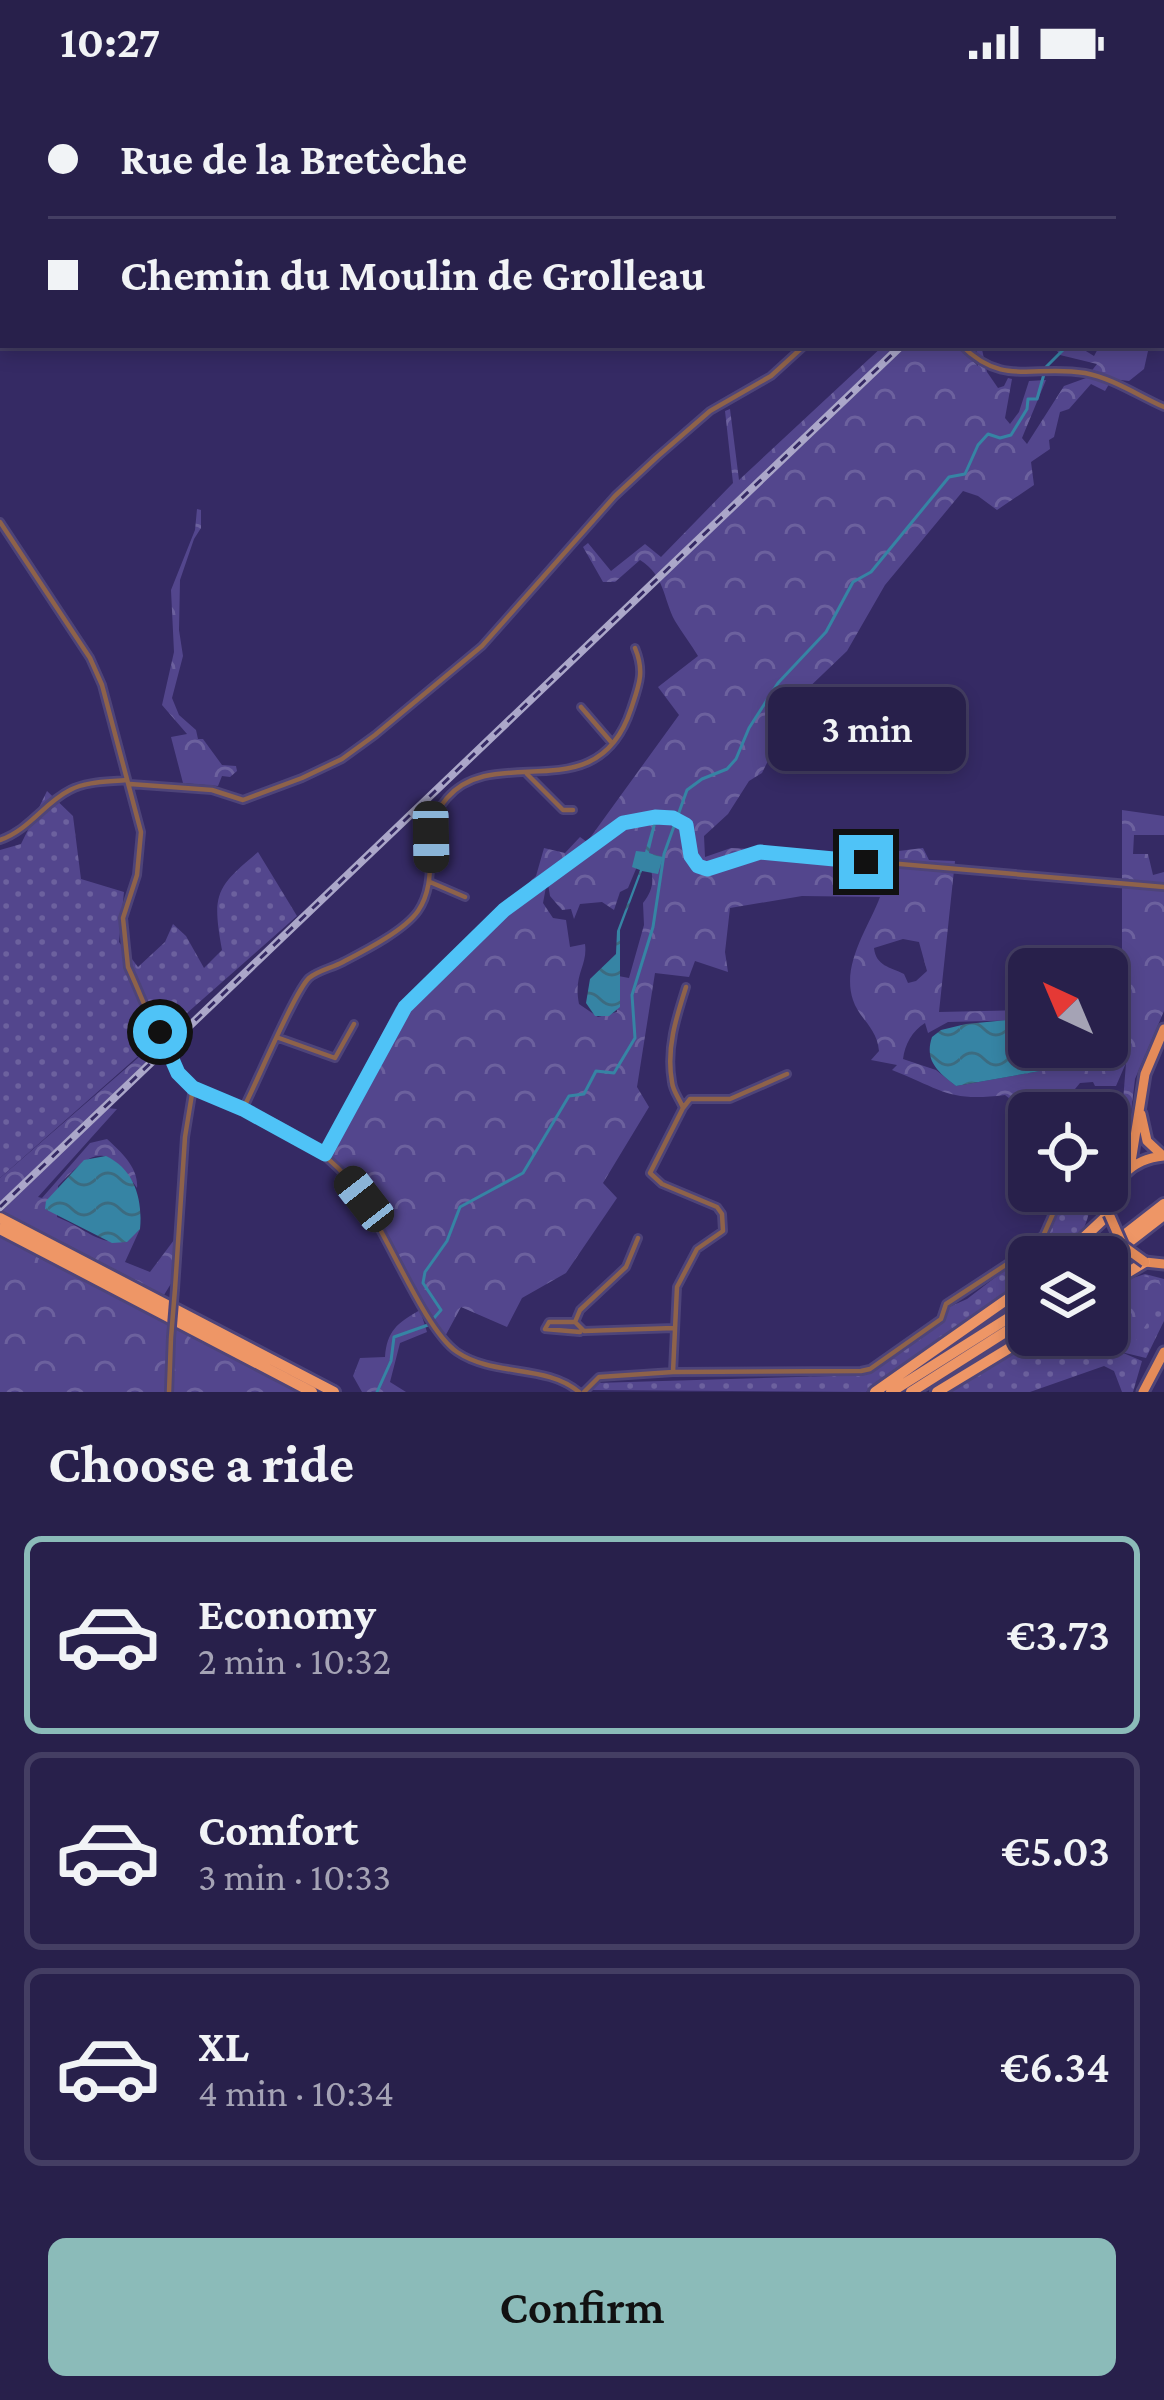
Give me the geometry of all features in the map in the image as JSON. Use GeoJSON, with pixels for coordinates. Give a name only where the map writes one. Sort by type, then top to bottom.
{"type":"FeatureCollection","features":[{"type":"Feature","properties":{"kind":"highway"},"geometry":{"type":"LineString","coordinates":[[1123,1236],[1164,1204]]}},
{"type":"Feature","properties":{"kind":"highway"},"geometry":{"type":"LineString","coordinates":[[1085,1236],[1109,1214]]}},
{"type":"Feature","properties":{"kind":"highway"},"geometry":{"type":"LineString","coordinates":[[1128,1243],[1164,1215]]}},
{"type":"Feature","properties":{"kind":"highway"},"geometry":{"type":"LineString","coordinates":[[0,1218],[334,1392]]}},
{"type":"Feature","properties":{"kind":"highway"},"geometry":{"type":"LineString","coordinates":[[0,1229],[312,1392]]}},
{"type":"Feature","properties":{"kind":"highway"},"geometry":{"type":"LineString","coordinates":[[1128,1272],[1144,1262]]}},
{"type":"Feature","properties":{"kind":"highway"},"geometry":{"type":"LineString","coordinates":[[875,1392],[1008,1299]]}},
{"type":"Feature","properties":{"kind":"highway"},"geometry":{"type":"LineString","coordinates":[[891,1392],[1008,1318]]}},
{"type":"Feature","properties":{"kind":"highway"},"geometry":{"type":"LineString","coordinates":[[911,1392],[1008,1330]]}},
{"type":"Feature","properties":{"kind":"highway"},"geometry":{"type":"LineString","coordinates":[[937,1392],[1008,1349]]}},
{"type":"Feature","properties":{"kind":"main road"},"geometry":{"type":"LineString","coordinates":[[1130,1168],[1150,1059],[1164,1029]]}},
{"type":"Feature","properties":{"kind":"main road"},"geometry":{"type":"LineString","coordinates":[[1140,1103],[1145,1137],[1164,1156]]}},
{"type":"Feature","properties":{"kind":"main road"},"geometry":{"type":"LineString","coordinates":[[1130,1168],[1164,1156]]}},
{"type":"Feature","properties":{"kind":"main road"},"geometry":{"type":"LineString","coordinates":[[1109,1214],[1123,1246],[1144,1262],[1164,1264]]}},
{"type":"Feature","properties":{"kind":"main road"},"geometry":{"type":"LineString","coordinates":[[1143,1392],[1164,1352]]}},
{"type":"Feature","properties":{"kind":"street"},"geometry":{"type":"LineString","coordinates":[[0,840],[80,785],[128,782],[212,790],[243,800],[342,759],[392,722],[505,623],[615,496],[657,457],[710,411],[771,376],[802,348]]}},
{"type":"Feature","properties":{"kind":"street"},"geometry":{"type":"LineString","coordinates":[[965,348],[990,369],[1100,376],[1164,407]]}},
{"type":"Feature","properties":{"kind":"street"},"geometry":{"type":"LineString","coordinates":[[0,522],[90,658],[102,685],[141,832],[136,875],[123,918],[124,948],[128,967],[178,1073],[193,1088],[325,1154],[364,1199],[434,1324],[449,1345],[466,1357],[562,1380],[581,1392],[599,1377],[871,1369],[941,1318],[946,1304],[1033,1246],[1053,1212]]}},
{"type":"Feature","properties":{"kind":"street"},"geometry":{"type":"LineString","coordinates":[[243,1109],[305,981],[400,929],[421,907],[430,882],[433,823],[445,800],[464,782],[480,775],[569,769],[612,743],[643,677],[635,648]]}},
{"type":"Feature","properties":{"kind":"street"},"geometry":{"type":"LineString","coordinates":[[581,707],[612,743]]}},
{"type":"Feature","properties":{"kind":"street"},"geometry":{"type":"LineString","coordinates":[[526,773],[563,810],[573,810]]}},
{"type":"Feature","properties":{"kind":"street"},"geometry":{"type":"LineString","coordinates":[[325,1154],[405,1007],[504,910],[610,830],[637,819],[676,819],[690,832],[691,856],[707,869],[760,852],[1164,887]]}},
{"type":"Feature","properties":{"kind":"street"},"geometry":{"type":"LineString","coordinates":[[430,882],[465,897]]}},
{"type":"Feature","properties":{"kind":"street"},"geometry":{"type":"LineString","coordinates":[[683,1108],[672,1085],[671,1035],[686,987]]}},
{"type":"Feature","properties":{"kind":"street"},"geometry":{"type":"LineString","coordinates":[[279,1038],[335,1058],[354,1024]]}},
{"type":"Feature","properties":{"kind":"street"},"geometry":{"type":"LineString","coordinates":[[673,1372],[674,1301],[682,1276],[697,1250],[721,1235],[724,1222],[717,1208],[662,1184],[650,1173],[690,1099],[730,1099],[787,1074]]}},
{"type":"Feature","properties":{"kind":"street"},"geometry":{"type":"LineString","coordinates":[[169,1392],[184,1136],[193,1088]]}},
{"type":"Feature","properties":{"kind":"street"},"geometry":{"type":"LineString","coordinates":[[575,1322],[580,1310],[626,1267],[638,1238]]}},
{"type":"Feature","properties":{"kind":"street"},"geometry":{"type":"LineString","coordinates":[[584,1331],[575,1322],[549,1322],[545,1329],[584,1331],[674,1328]]}},
{"type":"Feature","properties":{"kind":"green space"},"geometry":{"type":"Polygon","coordinates":[[[881,348],[960,348],[978,366],[976,348],[982,348],[987,372],[998,388],[1012,379],[1005,418],[1010,424],[1029,381],[1046,380],[1022,438],[1027,444],[1064,386],[1086,378],[1097,364],[1060,355],[1055,348],[1081,348],[1094,356],[1098,348],[1148,351],[1144,369],[1129,381],[1112,379],[1105,391],[1091,384],[1069,409],[1060,412],[1050,449],[1031,462],[1034,485],[997,510],[963,491],[885,585],[847,651],[800,696],[762,773],[749,781],[728,814],[704,836],[705,857],[731,848],[874,854],[923,848],[929,860],[955,861],[939,1012],[1008,1010],[1008,1020],[948,1022],[928,1033],[925,1023],[907,1043],[903,1059],[936,1070],[956,1086],[1057,1068],[1124,1068],[1116,1086],[1080,1083],[1075,1089],[1056,1092],[1008,1092],[1008,1097],[946,1093],[892,1070],[897,1065],[871,1060],[879,1051],[878,1043],[859,1013],[850,986],[858,946],[880,897],[802,896],[730,908],[725,952],[728,972],[695,961],[689,977],[655,973],[637,1087],[649,1107],[603,1183],[617,1198],[566,1273],[522,1298],[507,1327],[461,1307],[442,1342],[386,1243],[321,1150],[396,1007],[536,876],[544,848],[565,853],[580,837],[587,842],[679,715],[658,687],[698,656],[675,621],[659,580],[640,560],[615,582],[603,582],[583,547],[588,543],[611,571],[645,544],[661,557],[733,483],[725,411],[730,409],[739,480],[881,348]],[[641,857],[614,910],[602,902],[580,904],[574,919],[571,909],[562,910],[550,896],[548,884],[542,882],[546,887],[543,903],[553,918],[566,920],[570,947],[585,944],[579,1004],[598,1017],[617,1012],[613,975],[629,978],[652,877],[648,859],[641,857]],[[903,939],[874,948],[881,962],[904,974],[908,983],[927,971],[919,942],[903,939]]]}},
{"type":"Feature","properties":{"kind":"green space"},"geometry":{"type":"Polygon","coordinates":[[[197,509],[201,510],[201,528],[180,580],[183,656],[172,698],[179,715],[222,765],[236,766],[237,771],[222,776],[218,786],[183,783],[171,737],[187,734],[162,705],[174,652],[171,590],[195,530],[197,509]]]}},
{"type":"Feature","properties":{"kind":"green space"},"geometry":{"type":"Polygon","coordinates":[[[47,791],[73,816],[81,879],[124,892],[119,942],[138,967],[165,942],[173,924],[186,936],[204,968],[222,950],[217,916],[220,894],[258,852],[297,916],[0,1178],[0,850],[21,844],[47,791]]]}},
{"type":"Feature","properties":{"kind":"green space"},"geometry":{"type":"Polygon","coordinates":[[[1122,810],[1164,816],[1164,835],[1134,835],[1133,854],[1148,854],[1153,875],[1164,872],[1164,1011],[1135,1079],[1128,1138],[1128,1092],[1124,1092],[1128,948],[1122,948],[1122,810]]]}},
{"type":"Feature","properties":{"kind":"green space"},"geometry":{"type":"Polygon","coordinates":[[[147,1050],[149,1059],[0,1202],[0,1178],[147,1050]]]}},
{"type":"Feature","properties":{"kind":"green space"},"geometry":{"type":"Polygon","coordinates":[[[107,1108],[117,1109],[38,1197],[90,1143],[107,1139],[132,1167],[137,1188],[107,1157],[90,1158],[58,1186],[57,1217],[109,1241],[119,1241],[140,1229],[125,1262],[150,1272],[174,1240],[172,1282],[164,1295],[2,1211],[107,1108]]]}},
{"type":"Feature","properties":{"kind":"green space"},"geometry":{"type":"Polygon","coordinates":[[[1058,1212],[1089,1212],[1078,1236],[1046,1236],[1058,1212]]]}},
{"type":"Feature","properties":{"kind":"green space"},"geometry":{"type":"Polygon","coordinates":[[[0,1233],[280,1382],[298,1392],[0,1392],[0,1233]]]}},
{"type":"Feature","properties":{"kind":"green space"},"geometry":{"type":"Polygon","coordinates":[[[1008,1268],[1008,1293],[866,1392],[592,1390],[595,1383],[866,1375],[944,1318],[949,1307],[1008,1268]]]}},
{"type":"Feature","properties":{"kind":"green space"},"geometry":{"type":"Polygon","coordinates":[[[1145,1274],[1164,1279],[1164,1321],[1146,1358],[1128,1354],[1128,1279],[1145,1274]]]}},
{"type":"Feature","properties":{"kind":"green space"},"geometry":{"type":"Polygon","coordinates":[[[1143,1276],[1159,1280],[1164,1296],[1132,1347],[1128,1346],[1128,1281],[1143,1276]]]}},
{"type":"Feature","properties":{"kind":"green space"},"geometry":{"type":"Polygon","coordinates":[[[420,1310],[427,1332],[400,1343],[390,1382],[406,1392],[362,1392],[353,1376],[360,1358],[385,1357],[395,1329],[420,1310]]]}},
{"type":"Feature","properties":{"kind":"green space"},"geometry":{"type":"Polygon","coordinates":[[[1008,1354],[1128,1355],[1142,1361],[1133,1392],[1122,1392],[1114,1371],[1104,1366],[1030,1392],[944,1392],[1008,1354]]]}},
{"type":"Feature","properties":{"kind":"water"},"geometry":{"type":"Polygon","coordinates":[[[653,824],[649,853],[663,857],[658,874],[642,871],[620,930],[620,1007],[609,1016],[595,1016],[586,1003],[590,979],[616,954],[617,931],[640,870],[632,867],[636,851],[645,852],[653,824]]]}},
{"type":"Feature","properties":{"kind":"water"},"geometry":{"type":"Polygon","coordinates":[[[1008,1020],[1008,1068],[1057,1068],[956,1086],[938,1071],[930,1045],[941,1030],[1008,1020]]]}},
{"type":"Feature","properties":{"kind":"water"},"geometry":{"type":"Polygon","coordinates":[[[106,1156],[124,1169],[138,1196],[140,1229],[127,1242],[112,1243],[45,1209],[46,1201],[84,1160],[106,1156]]]}},
{"type":"Feature","properties":{"kind":"waterway"},"geometry":{"type":"LineString","coordinates":[[377,1392],[391,1361],[394,1337],[428,1325],[441,1310],[423,1283],[425,1272],[447,1241],[460,1207],[523,1173],[569,1096],[584,1094],[596,1071],[614,1073],[635,1038],[632,995],[653,927],[664,854],[687,790],[727,769],[736,759],[749,728],[778,683],[826,632],[853,582],[871,572],[949,477],[965,474],[988,434],[1011,435],[1028,399],[1037,399],[1046,367],[1065,348]]}},
{"type":"Feature","properties":{"kind":"railway"},"geometry":{"type":"LineString","coordinates":[[0,1207],[899,348]]}},
{"type":"Feature","properties":{"kind":"route"},"geometry":{"type":"LineString","coordinates":[[160,1032],[178,1073],[193,1088],[325,1154],[405,1007],[504,910],[610,830],[637,819],[673,818],[686,825],[691,856],[707,869],[760,852],[866,862]]}}]}
